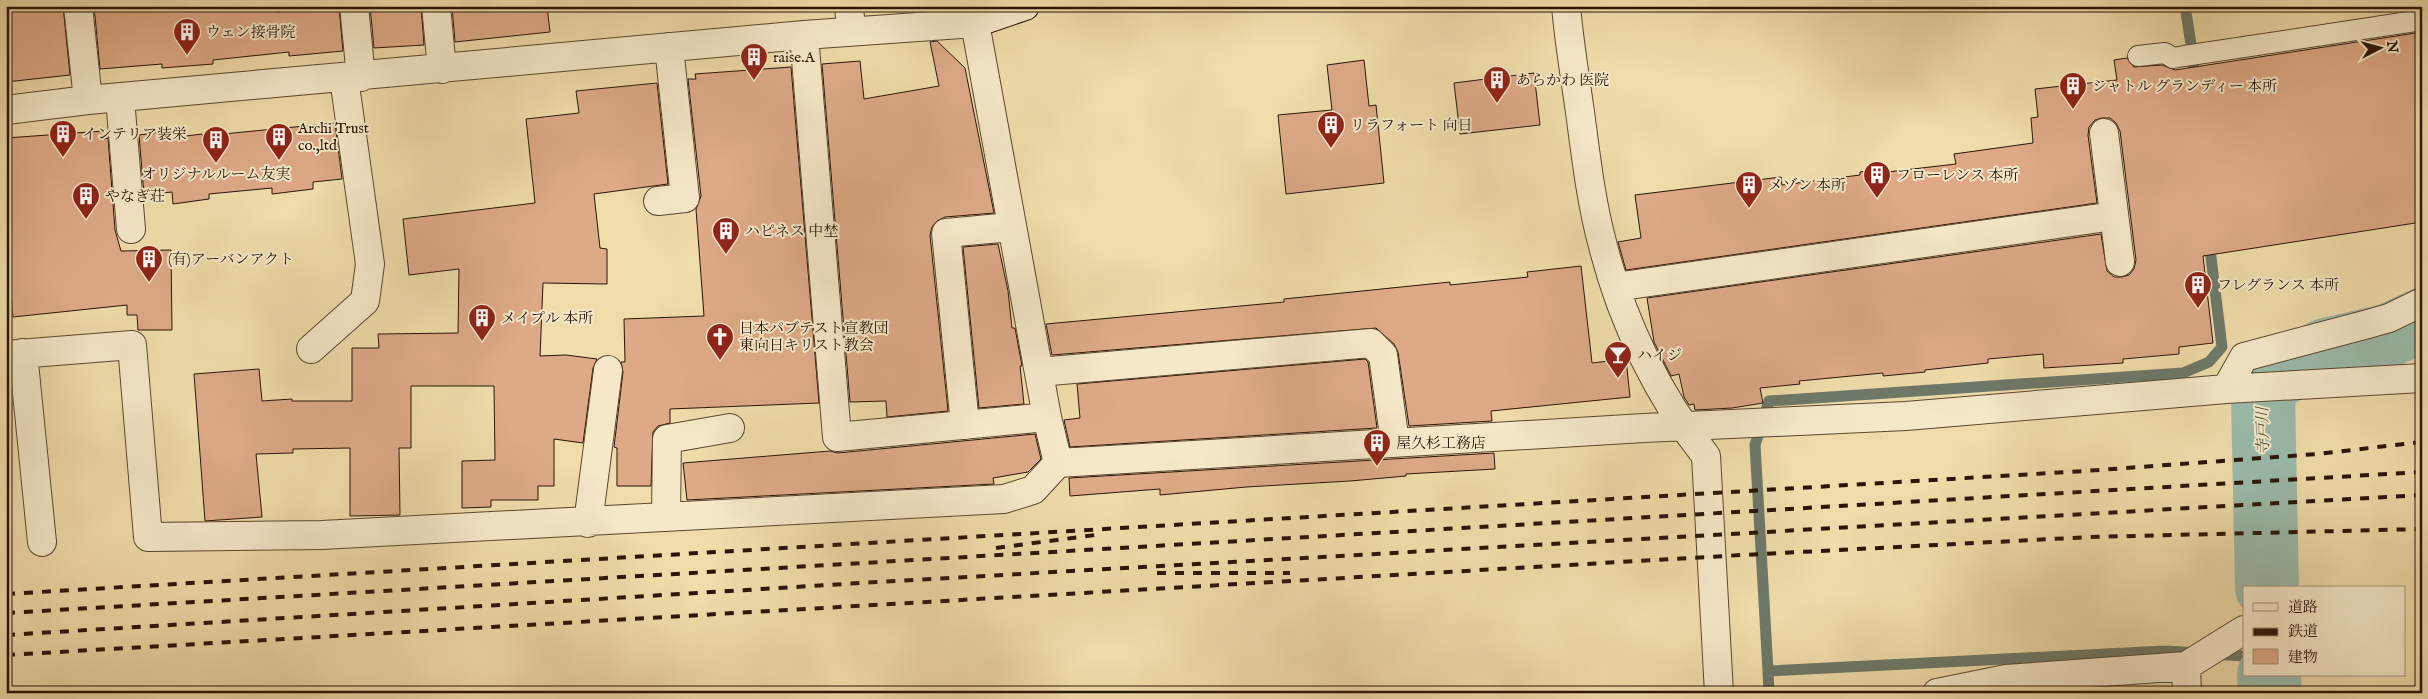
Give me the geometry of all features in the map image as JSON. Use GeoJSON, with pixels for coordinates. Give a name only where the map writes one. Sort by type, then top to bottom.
{"type":"FeatureCollection","features":[{"type":"Feature","properties":{"kind":"street"},"geometry":{"type":"LineString","coordinates":[[78,6],[88,100]]}},
{"type":"Feature","properties":{"kind":"street"},"geometry":{"type":"LineString","coordinates":[[311,349],[365,301],[370,264],[353,78],[354,6]]}},
{"type":"Feature","properties":{"kind":"street"},"geometry":{"type":"LineString","coordinates":[[436,6],[442,69]]}},
{"type":"Feature","properties":{"kind":"street"},"geometry":{"type":"LineString","coordinates":[[6,110],[88,100],[120,99],[353,78],[804,35],[850,19],[975,23],[1025,6]]}},
{"type":"Feature","properties":{"kind":"street"},"geometry":{"type":"LineString","coordinates":[[1566,6],[1592,201],[1615,287],[1624,311],[1660,388],[1682,426],[1706,456],[1719,693]]}},
{"type":"Feature","properties":{"kind":"street"},"geometry":{"type":"LineString","coordinates":[[975,23],[1047,417],[1058,463]]}},
{"type":"Feature","properties":{"kind":"street"},"geometry":{"type":"LineString","coordinates":[[804,35],[837,437],[1047,417]]}},
{"type":"Feature","properties":{"kind":"street"},"geometry":{"type":"LineString","coordinates":[[658,201],[684,198],[669,47]]}},
{"type":"Feature","properties":{"kind":"street"},"geometry":{"type":"LineString","coordinates":[[120,99],[131,228]]}},
{"type":"Feature","properties":{"kind":"street"},"geometry":{"type":"LineString","coordinates":[[2104,133],[2120,262]]}},
{"type":"Feature","properties":{"kind":"street"},"geometry":{"type":"LineString","coordinates":[[1615,287],[2114,216]]}},
{"type":"Feature","properties":{"kind":"street"},"geometry":{"type":"LineString","coordinates":[[965,425],[946,234],[1012,227]]}},
{"type":"Feature","properties":{"kind":"street"},"geometry":{"type":"LineString","coordinates":[[2226,389],[2244,357],[2389,318],[2422,302]]}},
{"type":"Feature","properties":{"kind":"street"},"geometry":{"type":"LineString","coordinates":[[1039,372],[1372,343],[1383,355],[1395,443]]}},
{"type":"Feature","properties":{"kind":"street"},"geometry":{"type":"LineString","coordinates":[[42,542],[15,354],[132,345],[148,537],[322,535],[588,523],[666,517],[1004,500],[1033,490],[1058,463],[1682,426],[1906,416],[2226,389],[2422,378]]}},
{"type":"Feature","properties":{"kind":"street"},"geometry":{"type":"LineString","coordinates":[[588,523],[608,370]]}},
{"type":"Feature","properties":{"kind":"street"},"geometry":{"type":"LineString","coordinates":[[666,517],[667,439],[730,428]]}},
{"type":"Feature","properties":{"kind":"street"},"geometry":{"type":"LineString","coordinates":[[1937,693],[2006,679],[2186,666],[2243,631]]}},
{"type":"Feature","properties":{"kind":"street"},"geometry":{"type":"LineString","coordinates":[[2186,666],[2187,693]]}},
{"type":"Feature","properties":{"kind":"lane"},"geometry":{"type":"LineString","coordinates":[[2138,56],[2166,53],[2173,58],[2422,20]]}},
{"type":"Feature","properties":{"kind":"building"},"geometry":{"type":"Polygon","coordinates":[[[6,6],[63,6],[70,75],[6,82],[6,6]]]}},
{"type":"Feature","properties":{"kind":"building"},"geometry":{"type":"Polygon","coordinates":[[[94,6],[276,6],[276,12],[339,7],[343,51],[289,56],[289,52],[213,60],[213,64],[162,68],[162,64],[100,69],[94,6]]]}},
{"type":"Feature","properties":{"kind":"building"},"geometry":{"type":"Polygon","coordinates":[[[370,6],[421,6],[424,45],[374,48],[370,6]]]}},
{"type":"Feature","properties":{"kind":"building"},"geometry":{"type":"Polygon","coordinates":[[[452,6],[547,6],[550,32],[455,42],[452,6]]]}},
{"type":"Feature","properties":{"kind":"building"},"geometry":{"type":"Polygon","coordinates":[[[2422,32],[2422,222],[2203,256],[2213,343],[2179,347],[2179,354],[2123,359],[2123,363],[2044,368],[2043,354],[1988,359],[1988,363],[1925,370],[1925,372],[1883,376],[1883,373],[1799,381],[1800,384],[1760,388],[1763,403],[1732,408],[1695,410],[1694,404],[1689,405],[1684,397],[1679,374],[1671,376],[1654,342],[1647,298],[2101,234],[2107,271],[2114,277],[2129,275],[2134,269],[2136,260],[2120,131],[2116,123],[2110,118],[2095,120],[2089,127],[2088,135],[2097,203],[1626,270],[1618,242],[1641,238],[1635,195],[1781,177],[1782,185],[1860,175],[1860,172],[1887,168],[1887,172],[1956,164],[1954,154],[2033,143],[2031,118],[2038,117],[2035,89],[2117,80],[2114,60],[2127,58],[2134,67],[2162,65],[2175,70],[2422,32]]]}},
{"type":"Feature","properties":{"kind":"building"},"geometry":{"type":"Polygon","coordinates":[[[937,41],[965,68],[994,213],[945,217],[937,221],[932,227],[930,235],[948,411],[887,417],[886,401],[850,402],[822,64],[860,61],[864,99],[939,86],[930,42],[937,41]]]}},
{"type":"Feature","properties":{"kind":"building","name":"リラフォート 向日"},"geometry":{"type":"Polygon","coordinates":[[[1364,60],[1369,106],[1376,105],[1384,183],[1286,194],[1278,115],[1332,110],[1327,65],[1364,60]]]}},
{"type":"Feature","properties":{"kind":"building"},"geometry":{"type":"Polygon","coordinates":[[[791,67],[819,403],[670,409],[670,423],[658,426],[653,432],[651,486],[617,486],[617,448],[614,447],[623,372],[621,362],[625,362],[624,319],[704,316],[696,209],[701,196],[688,79],[696,79],[695,74],[791,67]]]}},
{"type":"Feature","properties":{"kind":"building","name":"あらかわ 医院"},"geometry":{"type":"Polygon","coordinates":[[[1534,73],[1540,125],[1460,134],[1454,83],[1534,73]]]}},
{"type":"Feature","properties":{"kind":"building"},"geometry":{"type":"Polygon","coordinates":[[[657,83],[668,184],[594,194],[600,248],[607,249],[607,284],[543,283],[540,356],[566,355],[597,359],[593,368],[583,443],[554,439],[554,486],[538,486],[538,500],[491,500],[491,507],[462,508],[462,461],[495,460],[494,386],[411,386],[411,448],[399,448],[400,515],[350,516],[350,448],[293,449],[293,453],[256,454],[262,517],[205,521],[194,374],[259,369],[262,401],[292,399],[292,401],[352,401],[352,348],[379,348],[378,334],[458,333],[459,269],[409,275],[403,219],[535,203],[526,119],[579,113],[576,91],[657,83]]]}},
{"type":"Feature","properties":{"kind":"building"},"geometry":{"type":"Polygon","coordinates":[[[335,123],[342,179],[313,182],[313,189],[272,194],[272,188],[209,194],[209,199],[173,204],[172,192],[144,195],[139,135],[161,132],[162,139],[335,123]]]}},
{"type":"Feature","properties":{"kind":"building"},"geometry":{"type":"Polygon","coordinates":[[[103,131],[104,139],[108,138],[115,230],[121,251],[171,250],[172,330],[138,330],[137,315],[127,315],[127,305],[13,317],[6,235],[6,138],[103,131]]]}},
{"type":"Feature","properties":{"kind":"building"},"geometry":{"type":"Polygon","coordinates":[[[998,244],[1008,291],[1012,328],[1015,328],[1022,366],[1020,366],[1024,404],[979,408],[963,247],[998,244]]]}},
{"type":"Feature","properties":{"kind":"building"},"geometry":{"type":"Polygon","coordinates":[[[1581,266],[1592,363],[1626,359],[1630,397],[1491,411],[1492,421],[1409,426],[1398,352],[1394,344],[1376,328],[1052,355],[1046,324],[1284,302],[1284,299],[1450,282],[1450,285],[1528,277],[1527,272],[1581,266]]]}},
{"type":"Feature","properties":{"kind":"building"},"geometry":{"type":"Polygon","coordinates":[[[1365,359],[1368,362],[1377,428],[1070,447],[1064,420],[1080,418],[1077,384],[1365,359]]]}},
{"type":"Feature","properties":{"kind":"building"},"geometry":{"type":"Polygon","coordinates":[[[1035,434],[1041,459],[1028,472],[993,478],[994,484],[687,500],[683,463],[830,451],[838,453],[1035,434]]]}},
{"type":"Feature","properties":{"kind":"building"},"geometry":{"type":"Polygon","coordinates":[[[1494,453],[1495,469],[1406,474],[1406,476],[1350,481],[1246,487],[1160,495],[1160,489],[1070,496],[1069,478],[1494,453]]]}},
{"type":"Feature","properties":{"kind":"waterway"},"geometry":{"type":"LineString","coordinates":[[2185,6],[2193,57],[2194,81]]}},
{"type":"Feature","properties":{"kind":"waterway"},"geometry":{"type":"LineString","coordinates":[[1768,671],[1755,445],[1769,401],[2183,373],[2209,362],[2222,347],[2209,241]]}},
{"type":"Feature","properties":{"kind":"waterway","name":"寺戸川"},"geometry":{"type":"LineString","coordinates":[[2267,586],[2263,397],[2272,379],[2326,350],[2387,336],[2422,320]]}},
{"type":"Feature","properties":{"kind":"waterway"},"geometry":{"type":"LineString","coordinates":[[1769,693],[1768,671],[2165,651],[2198,653]]}},
{"type":"Feature","properties":{"kind":"waterway"},"geometry":{"type":"LineString","coordinates":[[2214,654],[2243,656]]}},
{"type":"Feature","properties":{"kind":"waterway","name":"寺戸川"},"geometry":{"type":"LineString","coordinates":[[2269,676],[2270,693]]}},
{"type":"Feature","properties":{"kind":"railway"},"geometry":{"type":"LineString","coordinates":[[6,594],[2085,471],[2317,454],[2422,442]]}},
{"type":"Feature","properties":{"kind":"railway"},"geometry":{"type":"LineString","coordinates":[[6,613],[2422,472]]}},
{"type":"Feature","properties":{"kind":"railway"},"geometry":{"type":"LineString","coordinates":[[6,635],[877,582],[2422,495]]}},
{"type":"Feature","properties":{"kind":"railway"},"geometry":{"type":"LineString","coordinates":[[6,655],[1742,555],[2091,537],[2422,529]]}},
{"type":"Feature","properties":{"kind":"railway"},"geometry":{"type":"LineString","coordinates":[[996,548],[1095,535]]}},
{"type":"Feature","properties":{"kind":"railway"},"geometry":{"type":"LineString","coordinates":[[1157,573],[1290,573]]}},
{"type":"Feature","properties":{"kind":"place","name":"ウェン接骨院"},"geometry":{"type":"Point","coordinates":[187,56]}},
{"type":"Feature","properties":{"kind":"place","name":"raise.A"},"geometry":{"type":"Point","coordinates":[754,81]}},
{"type":"Feature","properties":{"kind":"place","name":"あらかわ 医院"},"geometry":{"type":"Point","coordinates":[1497,104]}},
{"type":"Feature","properties":{"kind":"place","name":"シャトル グランディー 本所"},"geometry":{"type":"Point","coordinates":[2073,110]}},
{"type":"Feature","properties":{"kind":"place","name":"リラフォート 向日"},"geometry":{"type":"Point","coordinates":[1331,149]}},
{"type":"Feature","properties":{"kind":"place","name":"インテリア装栄"},"geometry":{"type":"Point","coordinates":[63,158]}},
{"type":"Feature","properties":{"kind":"place","name":"Archi Trust co.,ltd"},"geometry":{"type":"Point","coordinates":[279,161]}},
{"type":"Feature","properties":{"kind":"place","name":"オリジナルルーム友実"},"geometry":{"type":"Point","coordinates":[216,164]}},
{"type":"Feature","properties":{"kind":"place","name":"フローレンス 本所"},"geometry":{"type":"Point","coordinates":[1877,199]}},
{"type":"Feature","properties":{"kind":"place","name":"メゾン 本所"},"geometry":{"type":"Point","coordinates":[1749,209]}},
{"type":"Feature","properties":{"kind":"place","name":"やなぎ荘"},"geometry":{"type":"Point","coordinates":[86,220]}},
{"type":"Feature","properties":{"kind":"place","name":"ハピネス 中埜"},"geometry":{"type":"Point","coordinates":[726,255]}},
{"type":"Feature","properties":{"kind":"place","name":"(有)アーバンアクト"},"geometry":{"type":"Point","coordinates":[149,283]}},
{"type":"Feature","properties":{"kind":"place","name":"フレグランス 本所"},"geometry":{"type":"Point","coordinates":[2198,309]}},
{"type":"Feature","properties":{"kind":"place","name":"メイプル 本所"},"geometry":{"type":"Point","coordinates":[482,342]}},
{"type":"Feature","properties":{"kind":"place","name":"日本パブテスト宣教団 東向日キリスト教会"},"geometry":{"type":"Point","coordinates":[720,361]}},
{"type":"Feature","properties":{"kind":"place","name":"ハイジ"},"geometry":{"type":"Point","coordinates":[1618,379]}},
{"type":"Feature","properties":{"kind":"place","name":"屋久杉工務店"},"geometry":{"type":"Point","coordinates":[1377,467]}}]}
